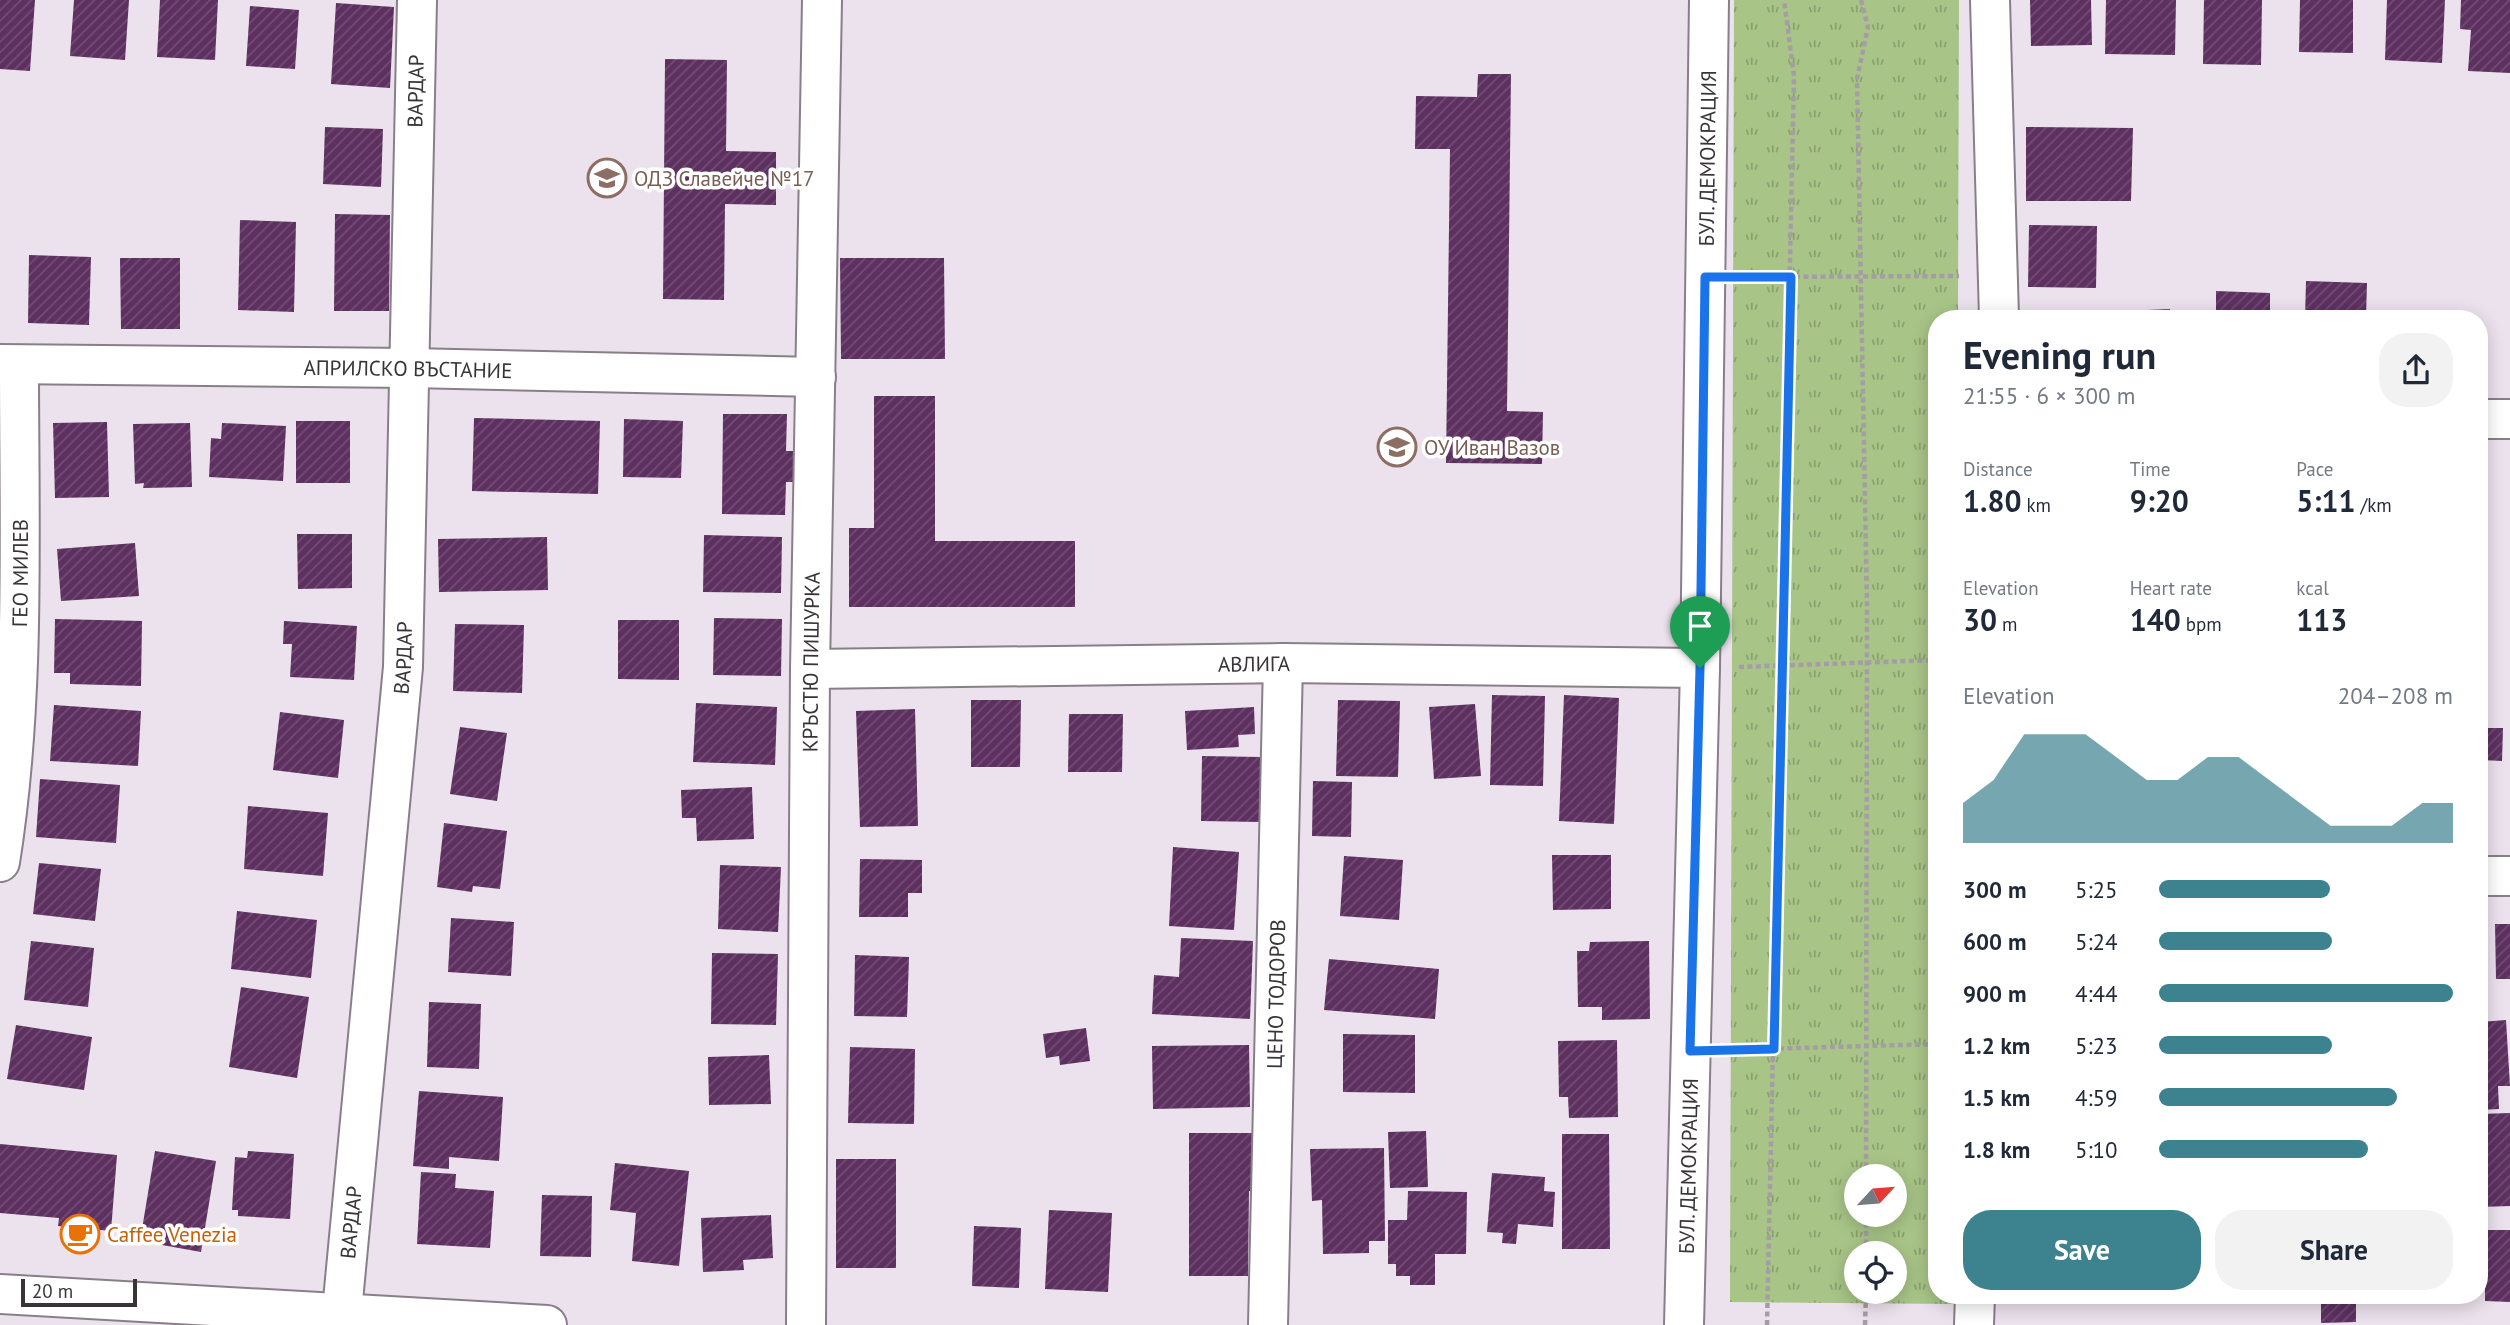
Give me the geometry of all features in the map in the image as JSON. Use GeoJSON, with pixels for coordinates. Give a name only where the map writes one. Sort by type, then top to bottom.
{"type":"FeatureCollection","features":[{"type":"Feature","properties":{"kind":"street","name":"ВАРДАР"},"geometry":{"type":"LineString","coordinates":[[342,1311],[403,667],[417,0]]}},
{"type":"Feature","properties":{"kind":"street","name":"КРЪСТЮ ПИШУРКА"},"geometry":{"type":"LineString","coordinates":[[806,1325],[810,669],[822,0]]}},
{"type":"Feature","properties":{"kind":"street","name":"БУЛ. ДЕМОКРАЦИЯ"},"geometry":{"type":"LineString","coordinates":[[1684,1325],[1700,668],[1709,0]]}},
{"type":"Feature","properties":{"kind":"street"},"geometry":{"type":"LineString","coordinates":[[1990,0],[1999,310]]}},
{"type":"Feature","properties":{"kind":"street","name":"АПРИЛСКО ВЪСТАНИЕ"},"geometry":{"type":"LineString","coordinates":[[10,365],[411,368],[816,377]]}},
{"type":"Feature","properties":{"kind":"street","name":"ГЕО МИЛЕВ"},"geometry":{"type":"LineString","coordinates":[[0,862],[19,644],[10,365]]}},
{"type":"Feature","properties":{"kind":"street"},"geometry":{"type":"LineString","coordinates":[[2488,419],[2510,419]]}},
{"type":"Feature","properties":{"kind":"street","name":"АВЛИГА"},"geometry":{"type":"LineString","coordinates":[[810,669],[1283,663],[1700,668]]}},
{"type":"Feature","properties":{"kind":"street","name":"ЦЕНО ТОДОРОВ"},"geometry":{"type":"LineString","coordinates":[[1268,1325],[1283,663]]}},
{"type":"Feature","properties":{"kind":"street"},"geometry":{"type":"LineString","coordinates":[[2488,876],[2510,876]]}},
{"type":"Feature","properties":{"kind":"street"},"geometry":{"type":"LineString","coordinates":[[0,1294],[342,1311],[547,1325]]}},
{"type":"Feature","properties":{"kind":"street"},"geometry":{"type":"LineString","coordinates":[[1974,1325],[1975,1304]]}},
{"type":"Feature","properties":{"kind":"path"},"geometry":{"type":"LineString","coordinates":[[1767,1325],[1794,76],[1784,0]]}},
{"type":"Feature","properties":{"kind":"path"},"geometry":{"type":"LineString","coordinates":[[1861,0],[1868,27],[1857,79],[1867,662],[1866,1164]]}},
{"type":"Feature","properties":{"kind":"path"},"geometry":{"type":"LineString","coordinates":[[1705,277],[1998,276]]}},
{"type":"Feature","properties":{"kind":"path"},"geometry":{"type":"LineString","coordinates":[[1700,668],[1928,660]]}},
{"type":"Feature","properties":{"kind":"path"},"geometry":{"type":"LineString","coordinates":[[1690,1051],[1928,1044]]}},
{"type":"Feature","properties":{"kind":"path"},"geometry":{"type":"LineString","coordinates":[[1866,1304],[1866,1325]]}},
{"type":"Feature","properties":{"kind":"green space"},"geometry":{"type":"Polygon","coordinates":[[[1734,0],[1959,0],[1958,310],[1928,310],[1928,1304],[1907,1304],[1907,1241],[1844,1241],[1844,1303],[1730,1302],[1734,0]]]}},
{"type":"Feature","properties":{"kind":"building"},"geometry":{"type":"Polygon","coordinates":[[[0,0],[35,0],[30,71],[0,69],[0,0]]]}},
{"type":"Feature","properties":{"kind":"building"},"geometry":{"type":"Polygon","coordinates":[[[74,0],[129,0],[125,60],[70,56],[74,0]]]}},
{"type":"Feature","properties":{"kind":"building"},"geometry":{"type":"Polygon","coordinates":[[[160,0],[218,0],[215,60],[157,57],[160,0]]]}},
{"type":"Feature","properties":{"kind":"building"},"geometry":{"type":"Polygon","coordinates":[[[2030,0],[2091,0],[2092,45],[2031,46],[2030,0]]]}},
{"type":"Feature","properties":{"kind":"building"},"geometry":{"type":"Polygon","coordinates":[[[2106,0],[2176,0],[2175,55],[2105,54],[2106,0]]]}},
{"type":"Feature","properties":{"kind":"building"},"geometry":{"type":"Polygon","coordinates":[[[2204,0],[2262,0],[2261,65],[2203,64],[2204,0]]]}},
{"type":"Feature","properties":{"kind":"building"},"geometry":{"type":"Polygon","coordinates":[[[2300,0],[2353,0],[2353,53],[2299,52],[2300,0]]]}},
{"type":"Feature","properties":{"kind":"building"},"geometry":{"type":"Polygon","coordinates":[[[2387,0],[2445,0],[2442,63],[2385,60],[2387,0]]]}},
{"type":"Feature","properties":{"kind":"building"},"geometry":{"type":"Polygon","coordinates":[[[2461,0],[2510,0],[2510,73],[2468,71],[2471,30],[2460,29],[2461,0]]]}},
{"type":"Feature","properties":{"kind":"building"},"geometry":{"type":"Polygon","coordinates":[[[336,3],[394,7],[390,88],[331,84],[336,3]]]}},
{"type":"Feature","properties":{"kind":"building"},"geometry":{"type":"Polygon","coordinates":[[[250,6],[299,10],[295,69],[246,66],[250,6]]]}},
{"type":"Feature","properties":{"kind":"building"},"geometry":{"type":"Polygon","coordinates":[[[665,59],[727,60],[726,151],[776,152],[776,205],[725,204],[724,300],[663,299],[665,59]]]}},
{"type":"Feature","properties":{"kind":"building"},"geometry":{"type":"Polygon","coordinates":[[[1478,74],[1511,74],[1507,411],[1543,412],[1542,464],[1446,463],[1450,149],[1415,149],[1416,96],[1477,97],[1478,74]]]}},
{"type":"Feature","properties":{"kind":"building"},"geometry":{"type":"Polygon","coordinates":[[[325,127],[383,129],[381,187],[323,184],[325,127]]]}},
{"type":"Feature","properties":{"kind":"building"},"geometry":{"type":"Polygon","coordinates":[[[2026,127],[2133,128],[2131,201],[2026,201],[2026,127]]]}},
{"type":"Feature","properties":{"kind":"building"},"geometry":{"type":"Polygon","coordinates":[[[335,214],[390,215],[389,311],[334,311],[335,214]]]}},
{"type":"Feature","properties":{"kind":"building"},"geometry":{"type":"Polygon","coordinates":[[[240,220],[296,222],[294,312],[238,310],[240,220]]]}},
{"type":"Feature","properties":{"kind":"building"},"geometry":{"type":"Polygon","coordinates":[[[2029,225],[2097,226],[2096,288],[2028,287],[2029,225]]]}},
{"type":"Feature","properties":{"kind":"building"},"geometry":{"type":"Polygon","coordinates":[[[29,255],[91,257],[89,325],[28,323],[29,255]]]}},
{"type":"Feature","properties":{"kind":"building"},"geometry":{"type":"Polygon","coordinates":[[[120,258],[180,258],[180,329],[121,329],[120,258]]]}},
{"type":"Feature","properties":{"kind":"building"},"geometry":{"type":"Polygon","coordinates":[[[840,258],[944,258],[945,359],[841,359],[840,258]]]}},
{"type":"Feature","properties":{"kind":"building"},"geometry":{"type":"Polygon","coordinates":[[[2306,281],[2367,283],[2366,310],[2305,310],[2306,281]]]}},
{"type":"Feature","properties":{"kind":"building"},"geometry":{"type":"Polygon","coordinates":[[[2216,291],[2270,293],[2270,310],[2216,310],[2216,291]]]}},
{"type":"Feature","properties":{"kind":"building"},"geometry":{"type":"Polygon","coordinates":[[[874,396],[935,396],[935,541],[1075,541],[1075,607],[849,607],[849,528],[874,528],[874,396]]]}},
{"type":"Feature","properties":{"kind":"building"},"geometry":{"type":"Polygon","coordinates":[[[723,414],[787,414],[786,451],[794,451],[794,476],[793,482],[786,482],[785,515],[722,514],[723,414]]]}},
{"type":"Feature","properties":{"kind":"building"},"geometry":{"type":"Polygon","coordinates":[[[474,418],[600,421],[598,494],[472,491],[474,418]]]}},
{"type":"Feature","properties":{"kind":"building"},"geometry":{"type":"Polygon","coordinates":[[[624,419],[683,421],[681,478],[623,477],[624,419]]]}},
{"type":"Feature","properties":{"kind":"building"},"geometry":{"type":"Polygon","coordinates":[[[296,421],[350,421],[350,483],[296,483],[296,421]]]}},
{"type":"Feature","properties":{"kind":"building"},"geometry":{"type":"Polygon","coordinates":[[[107,422],[109,497],[55,498],[53,423],[107,422]]]}},
{"type":"Feature","properties":{"kind":"building"},"geometry":{"type":"Polygon","coordinates":[[[190,423],[192,487],[143,488],[144,483],[135,484],[133,424],[190,423]]]}},
{"type":"Feature","properties":{"kind":"building"},"geometry":{"type":"Polygon","coordinates":[[[222,423],[286,426],[283,481],[209,477],[211,438],[221,439],[222,423]]]}},
{"type":"Feature","properties":{"kind":"building"},"geometry":{"type":"Polygon","coordinates":[[[297,534],[352,534],[352,588],[298,589],[297,534]]]}},
{"type":"Feature","properties":{"kind":"building"},"geometry":{"type":"Polygon","coordinates":[[[704,535],[782,537],[781,593],[703,592],[704,535]]]}},
{"type":"Feature","properties":{"kind":"building"},"geometry":{"type":"Polygon","coordinates":[[[547,537],[548,590],[439,592],[438,539],[547,537]]]}},
{"type":"Feature","properties":{"kind":"building"},"geometry":{"type":"Polygon","coordinates":[[[135,543],[139,596],[61,601],[57,549],[135,543]]]}},
{"type":"Feature","properties":{"kind":"building"},"geometry":{"type":"Polygon","coordinates":[[[714,618],[782,619],[781,676],[713,675],[714,618]]]}},
{"type":"Feature","properties":{"kind":"building"},"geometry":{"type":"Polygon","coordinates":[[[55,619],[142,621],[141,686],[70,684],[70,673],[54,673],[55,619]]]}},
{"type":"Feature","properties":{"kind":"building"},"geometry":{"type":"Polygon","coordinates":[[[618,620],[679,620],[679,680],[618,679],[618,620]]]}},
{"type":"Feature","properties":{"kind":"building"},"geometry":{"type":"Polygon","coordinates":[[[284,621],[357,626],[354,680],[290,677],[292,644],[283,644],[284,621]]]}},
{"type":"Feature","properties":{"kind":"building"},"geometry":{"type":"Polygon","coordinates":[[[455,624],[524,625],[522,693],[453,691],[455,624]]]}},
{"type":"Feature","properties":{"kind":"building"},"geometry":{"type":"Polygon","coordinates":[[[1492,695],[1545,696],[1543,786],[1490,785],[1492,695]]]}},
{"type":"Feature","properties":{"kind":"building"},"geometry":{"type":"Polygon","coordinates":[[[1564,695],[1619,698],[1614,824],[1559,821],[1564,695]]]}},
{"type":"Feature","properties":{"kind":"building"},"geometry":{"type":"Polygon","coordinates":[[[971,700],[1021,700],[1020,767],[971,767],[971,700]]]}},
{"type":"Feature","properties":{"kind":"building"},"geometry":{"type":"Polygon","coordinates":[[[1338,700],[1400,701],[1398,777],[1336,776],[1338,700]]]}},
{"type":"Feature","properties":{"kind":"building"},"geometry":{"type":"Polygon","coordinates":[[[696,703],[777,707],[775,765],[693,762],[696,703]]]}},
{"type":"Feature","properties":{"kind":"building"},"geometry":{"type":"Polygon","coordinates":[[[1475,704],[1481,776],[1434,779],[1429,707],[1475,704]]]}},
{"type":"Feature","properties":{"kind":"building"},"geometry":{"type":"Polygon","coordinates":[[[54,705],[141,711],[138,766],[50,761],[54,705]]]}},
{"type":"Feature","properties":{"kind":"building"},"geometry":{"type":"Polygon","coordinates":[[[1254,707],[1255,734],[1238,735],[1239,747],[1187,750],[1185,711],[1254,707]]]}},
{"type":"Feature","properties":{"kind":"building"},"geometry":{"type":"Polygon","coordinates":[[[915,709],[918,826],[860,827],[856,711],[915,709]]]}},
{"type":"Feature","properties":{"kind":"building"},"geometry":{"type":"Polygon","coordinates":[[[280,712],[344,720],[338,778],[273,770],[280,712]]]}},
{"type":"Feature","properties":{"kind":"building"},"geometry":{"type":"Polygon","coordinates":[[[1069,714],[1123,714],[1122,772],[1068,772],[1069,714]]]}},
{"type":"Feature","properties":{"kind":"building"},"geometry":{"type":"Polygon","coordinates":[[[460,727],[507,733],[497,801],[450,794],[460,727]]]}},
{"type":"Feature","properties":{"kind":"building"},"geometry":{"type":"Polygon","coordinates":[[[2488,728],[2503,728],[2502,761],[2488,760],[2488,728]]]}},
{"type":"Feature","properties":{"kind":"building"},"geometry":{"type":"Polygon","coordinates":[[[1202,756],[1260,757],[1260,822],[1201,821],[1202,756]]]}},
{"type":"Feature","properties":{"kind":"building"},"geometry":{"type":"Polygon","coordinates":[[[40,779],[120,785],[116,843],[36,837],[40,779]]]}},
{"type":"Feature","properties":{"kind":"building"},"geometry":{"type":"Polygon","coordinates":[[[1313,781],[1352,782],[1351,837],[1312,836],[1313,781]]]}},
{"type":"Feature","properties":{"kind":"building"},"geometry":{"type":"Polygon","coordinates":[[[752,787],[754,839],[697,841],[696,818],[682,818],[681,790],[752,787]]]}},
{"type":"Feature","properties":{"kind":"building"},"geometry":{"type":"Polygon","coordinates":[[[248,806],[328,813],[323,876],[244,869],[248,806]]]}},
{"type":"Feature","properties":{"kind":"building"},"geometry":{"type":"Polygon","coordinates":[[[444,823],[507,831],[500,889],[473,886],[472,892],[437,887],[444,823]]]}},
{"type":"Feature","properties":{"kind":"building"},"geometry":{"type":"Polygon","coordinates":[[[1173,847],[1239,852],[1234,930],[1169,926],[1173,847]]]}},
{"type":"Feature","properties":{"kind":"building"},"geometry":{"type":"Polygon","coordinates":[[[1552,855],[1611,855],[1611,909],[1553,910],[1552,855]]]}},
{"type":"Feature","properties":{"kind":"building"},"geometry":{"type":"Polygon","coordinates":[[[1344,856],[1403,860],[1399,920],[1340,916],[1344,856]]]}},
{"type":"Feature","properties":{"kind":"building"},"geometry":{"type":"Polygon","coordinates":[[[860,859],[922,860],[922,893],[908,893],[908,917],[859,917],[860,859]]]}},
{"type":"Feature","properties":{"kind":"building"},"geometry":{"type":"Polygon","coordinates":[[[39,863],[101,869],[95,921],[33,914],[39,863]]]}},
{"type":"Feature","properties":{"kind":"building"},"geometry":{"type":"Polygon","coordinates":[[[720,865],[781,867],[778,932],[718,929],[720,865]]]}},
{"type":"Feature","properties":{"kind":"building"},"geometry":{"type":"Polygon","coordinates":[[[237,911],[317,920],[311,978],[231,969],[237,911]]]}},
{"type":"Feature","properties":{"kind":"building"},"geometry":{"type":"Polygon","coordinates":[[[451,918],[514,922],[511,976],[448,972],[451,918]]]}},
{"type":"Feature","properties":{"kind":"building"},"geometry":{"type":"Polygon","coordinates":[[[2495,924],[2510,924],[2510,979],[2496,979],[2495,924]]]}},
{"type":"Feature","properties":{"kind":"building"},"geometry":{"type":"Polygon","coordinates":[[[1181,938],[1253,941],[1250,1019],[1152,1014],[1154,975],[1179,977],[1181,938]]]}},
{"type":"Feature","properties":{"kind":"building"},"geometry":{"type":"Polygon","coordinates":[[[31,941],[94,948],[88,1007],[24,1000],[31,941]]]}},
{"type":"Feature","properties":{"kind":"building"},"geometry":{"type":"Polygon","coordinates":[[[1649,941],[1650,1019],[1602,1020],[1602,1007],[1578,1007],[1577,951],[1589,951],[1590,942],[1649,941]]]}},
{"type":"Feature","properties":{"kind":"building"},"geometry":{"type":"Polygon","coordinates":[[[712,953],[778,954],[776,1025],[711,1024],[712,953]]]}},
{"type":"Feature","properties":{"kind":"building"},"geometry":{"type":"Polygon","coordinates":[[[855,955],[909,957],[907,1017],[854,1016],[855,955]]]}},
{"type":"Feature","properties":{"kind":"building"},"geometry":{"type":"Polygon","coordinates":[[[1329,959],[1439,969],[1435,1019],[1324,1010],[1329,959]]]}},
{"type":"Feature","properties":{"kind":"building"},"geometry":{"type":"Polygon","coordinates":[[[241,987],[309,997],[297,1078],[229,1067],[241,987]]]}},
{"type":"Feature","properties":{"kind":"building"},"geometry":{"type":"Polygon","coordinates":[[[429,1002],[481,1004],[479,1069],[427,1067],[429,1002]]]}},
{"type":"Feature","properties":{"kind":"building"},"geometry":{"type":"Polygon","coordinates":[[[2506,1020],[2510,1086],[2498,1086],[2499,1109],[2488,1110],[2488,1021],[2506,1020]]]}},
{"type":"Feature","properties":{"kind":"building"},"geometry":{"type":"Polygon","coordinates":[[[16,1025],[92,1037],[84,1090],[7,1079],[16,1025]]]}},
{"type":"Feature","properties":{"kind":"building"},"geometry":{"type":"Polygon","coordinates":[[[1086,1028],[1090,1061],[1060,1065],[1059,1056],[1046,1058],[1043,1034],[1086,1028]]]}},
{"type":"Feature","properties":{"kind":"building"},"geometry":{"type":"Polygon","coordinates":[[[1343,1034],[1415,1035],[1415,1093],[1343,1092],[1343,1034]]]}},
{"type":"Feature","properties":{"kind":"building"},"geometry":{"type":"Polygon","coordinates":[[[1617,1040],[1618,1117],[1569,1118],[1568,1097],[1559,1097],[1558,1041],[1617,1040]]]}},
{"type":"Feature","properties":{"kind":"building"},"geometry":{"type":"Polygon","coordinates":[[[1249,1045],[1250,1107],[1153,1109],[1152,1046],[1249,1045]]]}},
{"type":"Feature","properties":{"kind":"building"},"geometry":{"type":"Polygon","coordinates":[[[850,1047],[915,1049],[914,1124],[848,1123],[850,1047]]]}},
{"type":"Feature","properties":{"kind":"building"},"geometry":{"type":"Polygon","coordinates":[[[769,1055],[771,1104],[709,1105],[708,1057],[769,1055]]]}},
{"type":"Feature","properties":{"kind":"building"},"geometry":{"type":"Polygon","coordinates":[[[419,1091],[503,1097],[499,1161],[449,1157],[449,1169],[413,1166],[419,1091]]]}},
{"type":"Feature","properties":{"kind":"building"},"geometry":{"type":"Polygon","coordinates":[[[2510,1113],[2510,1206],[2488,1207],[2488,1114],[2510,1113]]]}},
{"type":"Feature","properties":{"kind":"building"},"geometry":{"type":"Polygon","coordinates":[[[1426,1131],[1428,1187],[1390,1188],[1388,1132],[1426,1131]]]}},
{"type":"Feature","properties":{"kind":"building"},"geometry":{"type":"Polygon","coordinates":[[[1189,1133],[1258,1133],[1259,1191],[1249,1191],[1248,1276],[1189,1276],[1189,1133]]]}},
{"type":"Feature","properties":{"kind":"building"},"geometry":{"type":"Polygon","coordinates":[[[1562,1134],[1609,1134],[1610,1249],[1562,1249],[1562,1134]]]}},
{"type":"Feature","properties":{"kind":"building"},"geometry":{"type":"Polygon","coordinates":[[[0,1144],[117,1155],[111,1231],[58,1226],[59,1218],[0,1213],[0,1144]]]}},
{"type":"Feature","properties":{"kind":"building"},"geometry":{"type":"Polygon","coordinates":[[[1384,1148],[1385,1241],[1369,1241],[1369,1253],[1323,1254],[1322,1200],[1312,1201],[1310,1149],[1384,1148]]]}},
{"type":"Feature","properties":{"kind":"building"},"geometry":{"type":"Polygon","coordinates":[[[155,1151],[216,1161],[201,1252],[140,1241],[155,1151]]]}},
{"type":"Feature","properties":{"kind":"building"},"geometry":{"type":"Polygon","coordinates":[[[248,1151],[294,1154],[290,1219],[238,1216],[238,1210],[232,1210],[235,1157],[247,1158],[248,1151]]]}},
{"type":"Feature","properties":{"kind":"building"},"geometry":{"type":"Polygon","coordinates":[[[836,1159],[896,1159],[896,1268],[836,1268],[836,1159]]]}},
{"type":"Feature","properties":{"kind":"building"},"geometry":{"type":"Polygon","coordinates":[[[615,1163],[689,1171],[679,1266],[632,1261],[636,1213],[610,1210],[615,1163]]]}},
{"type":"Feature","properties":{"kind":"building"},"geometry":{"type":"Polygon","coordinates":[[[421,1172],[456,1174],[455,1188],[494,1191],[490,1248],[417,1244],[421,1172]]]}},
{"type":"Feature","properties":{"kind":"building"},"geometry":{"type":"Polygon","coordinates":[[[1492,1173],[1545,1177],[1544,1191],[1555,1192],[1553,1227],[1518,1224],[1516,1244],[1502,1243],[1503,1233],[1487,1232],[1492,1173]]]}},
{"type":"Feature","properties":{"kind":"building"},"geometry":{"type":"Polygon","coordinates":[[[1408,1191],[1467,1192],[1466,1254],[1435,1254],[1435,1285],[1410,1285],[1410,1276],[1396,1276],[1396,1264],[1388,1264],[1388,1220],[1407,1220],[1408,1191]]]}},
{"type":"Feature","properties":{"kind":"building"},"geometry":{"type":"Polygon","coordinates":[[[542,1195],[592,1196],[591,1257],[540,1256],[542,1195]]]}},
{"type":"Feature","properties":{"kind":"building"},"geometry":{"type":"Polygon","coordinates":[[[1049,1210],[1112,1213],[1108,1292],[1045,1289],[1049,1210]]]}},
{"type":"Feature","properties":{"kind":"building"},"geometry":{"type":"Polygon","coordinates":[[[771,1215],[773,1258],[743,1260],[744,1270],[703,1272],[701,1218],[771,1215]]]}},
{"type":"Feature","properties":{"kind":"building"},"geometry":{"type":"Polygon","coordinates":[[[974,1226],[1021,1228],[1019,1288],[972,1286],[974,1226]]]}},
{"type":"Feature","properties":{"kind":"building"},"geometry":{"type":"Polygon","coordinates":[[[2488,1230],[2510,1230],[2510,1302],[2488,1301],[2488,1230]]]}},
{"type":"Feature","properties":{"kind":"building"},"geometry":{"type":"Polygon","coordinates":[[[2321,1304],[2356,1304],[2356,1322],[2321,1323],[2321,1304]]]}},
{"type":"Feature","properties":{"kind":"place","name":"ОДЗ Славейче №17"},"geometry":{"type":"Point","coordinates":[607,178]}},
{"type":"Feature","properties":{"kind":"place","name":"ОУ Иван Вазов"},"geometry":{"type":"Point","coordinates":[1397,447]}},
{"type":"Feature","properties":{"kind":"place","name":"Caffee Venezia"},"geometry":{"type":"Point","coordinates":[80,1234]}},
{"type":"Feature","properties":{"kind":"route"},"geometry":{"type":"LineString","coordinates":[[1705,277],[1791,277],[1774,1049],[1690,1051],[1700,668],[1705,277]]}}]}
